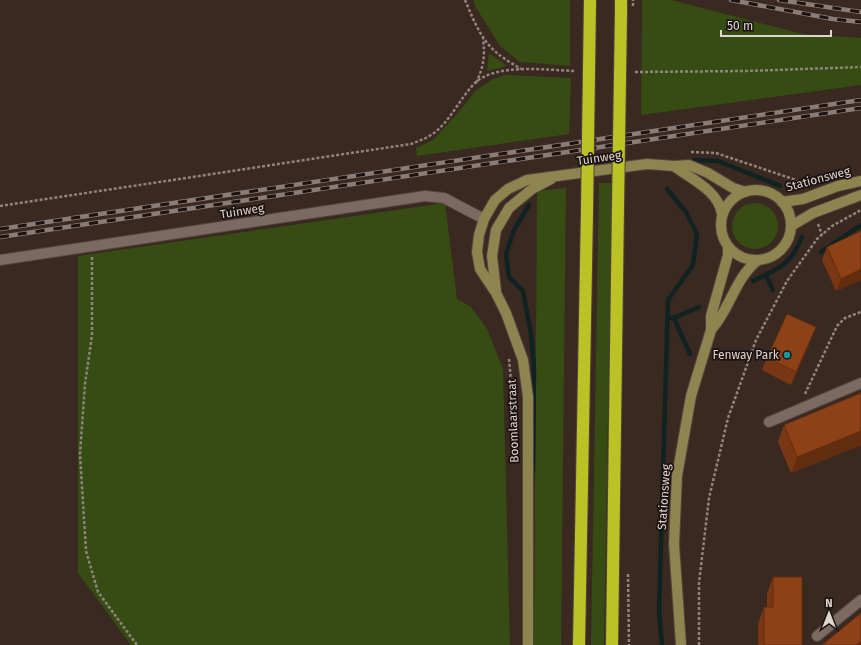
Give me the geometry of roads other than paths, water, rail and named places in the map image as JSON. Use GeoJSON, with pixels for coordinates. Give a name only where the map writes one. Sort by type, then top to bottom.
{"type":"FeatureCollection","features":[{"type":"Feature","properties":{"kind":"highway"},"geometry":{"type":"LineString","coordinates":[[579,645],[590,0]]}},
{"type":"Feature","properties":{"kind":"highway"},"geometry":{"type":"LineString","coordinates":[[612,645],[621,0]]}},
{"type":"Feature","properties":{"kind":"street","name":"Tuinweg"},"geometry":{"type":"LineString","coordinates":[[527,180],[647,164],[674,166],[688,165],[708,173],[733,188],[745,192]]}},
{"type":"Feature","properties":{"kind":"street"},"geometry":{"type":"LineString","coordinates":[[674,166],[709,191],[721,205],[721,229],[728,248],[739,256],[749,260],[758,260]]}},
{"type":"Feature","properties":{"kind":"street"},"geometry":{"type":"LineString","coordinates":[[496,293],[492,256],[496,230],[509,208],[532,189],[555,177]]}},
{"type":"Feature","properties":{"kind":"street","name":"Boomlaarstraat"},"geometry":{"type":"LineString","coordinates":[[527,180],[508,189],[495,200],[484,219],[479,235],[477,252],[480,269],[496,293],[506,313],[523,360],[528,397],[528,645]]}},
{"type":"Feature","properties":{"kind":"street","name":"Stationsweg"},"geometry":{"type":"LineString","coordinates":[[782,202],[803,199],[838,186],[861,181]]}},
{"type":"Feature","properties":{"kind":"street","name":"Stationsweg"},"geometry":{"type":"LineString","coordinates":[[711,330],[720,319],[740,280],[749,267],[758,260],[772,256],[783,247],[790,234],[791,226],[789,215],[782,202],[764,191],[756,190],[745,192]]}},
{"type":"Feature","properties":{"kind":"street"},"geometry":{"type":"LineString","coordinates":[[722,214],[732,199],[745,192]]}},
{"type":"Feature","properties":{"kind":"street"},"geometry":{"type":"LineString","coordinates":[[791,226],[813,213],[861,195]]}},
{"type":"Feature","properties":{"kind":"street","name":"Tuinweg"},"geometry":{"type":"LineString","coordinates":[[0,260],[425,196],[444,198],[484,219]]}},
{"type":"Feature","properties":{"kind":"street","name":"Stationsweg"},"geometry":{"type":"LineString","coordinates":[[681,645],[674,544],[677,476],[691,396],[711,330],[711,316],[728,255],[728,248]]}},
{"type":"Feature","properties":{"kind":"street"},"geometry":{"type":"LineString","coordinates":[[769,422],[861,383]]}},
{"type":"Feature","properties":{"kind":"street"},"geometry":{"type":"LineString","coordinates":[[816,636],[861,600]]}},
{"type":"Feature","properties":{"kind":"waterway"},"geometry":{"type":"LineString","coordinates":[[695,160],[718,161],[780,186]]}},
{"type":"Feature","properties":{"kind":"waterway"},"geometry":{"type":"LineString","coordinates":[[662,645],[659,612],[668,300],[693,265],[697,234],[686,212],[667,189]]}},
{"type":"Feature","properties":{"kind":"waterway"},"geometry":{"type":"LineString","coordinates":[[529,205],[514,230],[506,254],[509,277],[523,291],[531,334],[534,368],[533,471]]}},
{"type":"Feature","properties":{"kind":"waterway"},"geometry":{"type":"LineString","coordinates":[[821,252],[861,225]]}},
{"type":"Feature","properties":{"kind":"waterway"},"geometry":{"type":"LineString","coordinates":[[753,281],[783,265],[798,247],[802,237]]}},
{"type":"Feature","properties":{"kind":"waterway"},"geometry":{"type":"LineString","coordinates":[[766,275],[773,290]]}},
{"type":"Feature","properties":{"kind":"waterway"},"geometry":{"type":"LineString","coordinates":[[667,318],[674,318],[699,307]]}},
{"type":"Feature","properties":{"kind":"waterway"},"geometry":{"type":"LineString","coordinates":[[674,318],[690,354]]}},
{"type":"Feature","properties":{"kind":"railway"},"geometry":{"type":"LineString","coordinates":[[731,0],[833,19],[861,22]]}},
{"type":"Feature","properties":{"kind":"railway"},"geometry":{"type":"LineString","coordinates":[[779,0],[861,12]]}},
{"type":"Feature","properties":{"kind":"railway"},"geometry":{"type":"LineString","coordinates":[[0,229],[861,100]]}},
{"type":"Feature","properties":{"kind":"railway"},"geometry":{"type":"LineString","coordinates":[[0,237],[861,108]]}},
{"type":"Feature","properties":{"kind":"place","name":"Fenway Park"},"geometry":{"type":"Point","coordinates":[787,355]}}]}
